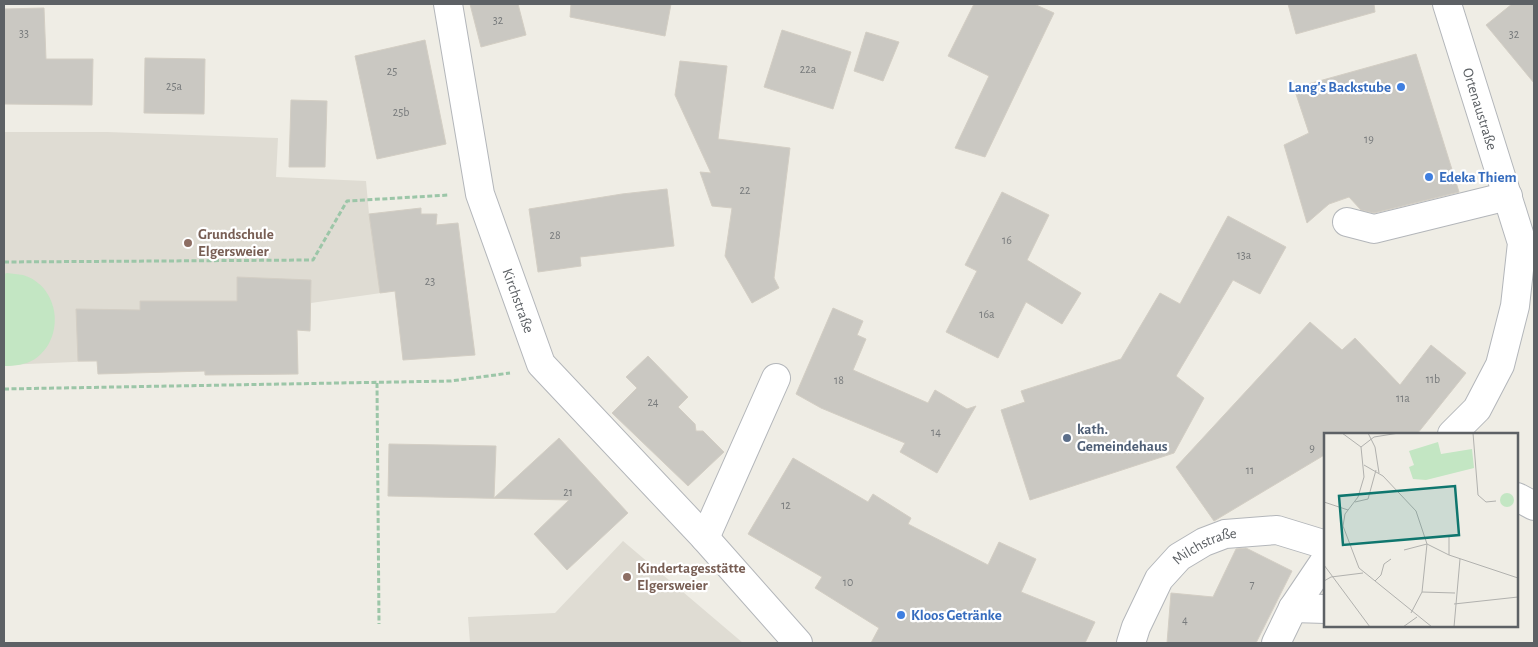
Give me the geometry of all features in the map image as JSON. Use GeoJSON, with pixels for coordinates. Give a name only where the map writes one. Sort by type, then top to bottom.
{"type":"FeatureCollection","features":[{"type":"Feature","properties":{"kind":"street","name":"Kirchstraße"},"geometry":{"type":"LineString","coordinates":[[448,4],[480,194],[540,364],[705,538],[798,643]]}},
{"type":"Feature","properties":{"kind":"street","name":"Ortenaustraße"},"geometry":{"type":"LineString","coordinates":[[1447,4],[1522,243],[1515,306],[1500,365],[1476,409],[1453,433]]}},
{"type":"Feature","properties":{"kind":"street"},"geometry":{"type":"LineString","coordinates":[[1347,222],[1374,229],[1508,196]]}},
{"type":"Feature","properties":{"kind":"street"},"geometry":{"type":"LineString","coordinates":[[705,538],[776,378]]}},
{"type":"Feature","properties":{"kind":"street"},"geometry":{"type":"LineString","coordinates":[[1518,498],[1534,506]]}},
{"type":"Feature","properties":{"kind":"street","name":"Milchstraße"},"geometry":{"type":"LineString","coordinates":[[1131,643],[1136,627],[1159,579],[1179,557],[1204,542],[1225,534],[1277,530],[1324,544]]}},
{"type":"Feature","properties":{"kind":"street"},"geometry":{"type":"LineString","coordinates":[[1276,643],[1293,608],[1324,562]]}},
{"type":"Feature","properties":{"kind":"street"},"geometry":{"type":"LineString","coordinates":[[1293,608],[1324,609]]}},
{"type":"Feature","properties":{"kind":"path"},"geometry":{"type":"LineString","coordinates":[[4,262],[313,260],[347,201],[480,194]]}},
{"type":"Feature","properties":{"kind":"path"},"geometry":{"type":"LineString","coordinates":[[4,389],[451,381],[505,375],[540,364]]}},
{"type":"Feature","properties":{"kind":"path"},"geometry":{"type":"LineString","coordinates":[[377,383],[379,624]]}},
{"type":"Feature","properties":{"kind":"shaded area","name":"Grundschule Elgersweier"},"geometry":{"type":"Polygon","coordinates":[[[4,132],[107,132],[278,138],[276,177],[366,181],[377,271],[395,291],[311,303],[310,331],[297,330],[298,374],[205,375],[204,371],[98,374],[97,361],[4,365],[4,132]]]}},
{"type":"Feature","properties":{"kind":"shaded area","name":"Kindertagesstätte Elgersweier"},"geometry":{"type":"Polygon","coordinates":[[[623,541],[743,643],[470,643],[468,617],[555,613],[623,541]]]}},
{"type":"Feature","properties":{"kind":"green space"},"geometry":{"type":"Polygon","coordinates":[[[4,274],[23,275],[35,281],[45,290],[51,301],[55,326],[45,350],[35,359],[20,365],[5,366],[4,274]]]}},
{"type":"Feature","properties":{"kind":"building"},"geometry":{"type":"Polygon","coordinates":[[[470,4],[518,4],[526,35],[481,47],[470,4]]]}},
{"type":"Feature","properties":{"kind":"building"},"geometry":{"type":"Polygon","coordinates":[[[571,4],[671,4],[665,36],[570,17],[571,4]]]}},
{"type":"Feature","properties":{"kind":"building"},"geometry":{"type":"Polygon","coordinates":[[[974,4],[1034,4],[1054,13],[985,157],[955,148],[989,76],[948,56],[974,4]]]}},
{"type":"Feature","properties":{"kind":"building"},"geometry":{"type":"Polygon","coordinates":[[[1288,4],[1374,4],[1375,12],[1296,34],[1288,4]]]}},
{"type":"Feature","properties":{"kind":"building"},"geometry":{"type":"Polygon","coordinates":[[[1512,4],[1534,4],[1534,83],[1486,25],[1512,4]]]}},
{"type":"Feature","properties":{"kind":"building"},"geometry":{"type":"Polygon","coordinates":[[[44,8],[46,59],[93,59],[92,105],[4,104],[4,9],[44,8]]]}},
{"type":"Feature","properties":{"kind":"building"},"geometry":{"type":"Polygon","coordinates":[[[782,30],[851,52],[833,109],[764,87],[782,30]]]}},
{"type":"Feature","properties":{"kind":"building"},"geometry":{"type":"Polygon","coordinates":[[[866,32],[899,42],[883,81],[854,71],[866,32]]]}},
{"type":"Feature","properties":{"kind":"building"},"geometry":{"type":"Polygon","coordinates":[[[425,40],[446,144],[377,159],[355,56],[425,40]]]}},
{"type":"Feature","properties":{"kind":"building"},"geometry":{"type":"Polygon","coordinates":[[[1416,54],[1459,192],[1374,213],[1361,210],[1349,197],[1329,204],[1307,223],[1284,145],[1309,133],[1294,88],[1416,54]]]}},
{"type":"Feature","properties":{"kind":"building"},"geometry":{"type":"Polygon","coordinates":[[[145,58],[205,59],[204,114],[144,113],[145,58]]]}},
{"type":"Feature","properties":{"kind":"building"},"geometry":{"type":"Polygon","coordinates":[[[680,61],[727,66],[718,139],[790,148],[774,278],[779,288],[752,303],[725,256],[732,208],[712,206],[700,172],[711,173],[675,95],[680,61]]]}},
{"type":"Feature","properties":{"kind":"building"},"geometry":{"type":"Polygon","coordinates":[[[291,100],[327,101],[325,167],[289,167],[291,100]]]}},
{"type":"Feature","properties":{"kind":"building"},"geometry":{"type":"Polygon","coordinates":[[[667,189],[674,246],[580,257],[581,266],[538,272],[529,209],[622,194],[667,189]]]}},
{"type":"Feature","properties":{"kind":"building"},"geometry":{"type":"Polygon","coordinates":[[[1002,192],[1049,215],[1027,260],[1081,293],[1062,324],[1026,302],[998,358],[946,332],[977,271],[965,265],[1002,192]]]}},
{"type":"Feature","properties":{"kind":"building"},"geometry":{"type":"Polygon","coordinates":[[[421,208],[421,214],[437,214],[436,225],[458,223],[475,355],[403,360],[395,291],[380,293],[369,214],[421,208]]]}},
{"type":"Feature","properties":{"kind":"building"},"geometry":{"type":"Polygon","coordinates":[[[1228,216],[1286,247],[1260,294],[1233,280],[1176,376],[1204,398],[1174,453],[1030,500],[1001,410],[1025,402],[1021,391],[1121,359],[1160,293],[1180,304],[1228,216]]]}},
{"type":"Feature","properties":{"kind":"building"},"geometry":{"type":"Polygon","coordinates":[[[237,277],[311,280],[310,331],[297,330],[298,374],[205,375],[205,371],[98,374],[97,361],[78,361],[76,309],[140,310],[140,301],[237,301],[237,277]]]}},
{"type":"Feature","properties":{"kind":"building"},"geometry":{"type":"Polygon","coordinates":[[[833,308],[863,321],[857,335],[866,339],[853,370],[928,403],[935,390],[967,409],[976,406],[937,473],[900,452],[905,443],[821,408],[796,394],[833,308]]]}},
{"type":"Feature","properties":{"kind":"building"},"geometry":{"type":"Polygon","coordinates":[[[1310,322],[1342,350],[1355,338],[1400,385],[1431,345],[1466,373],[1418,433],[1324,433],[1324,455],[1214,521],[1176,467],[1310,322]]]}},
{"type":"Feature","properties":{"kind":"building"},"geometry":{"type":"Polygon","coordinates":[[[648,356],[688,397],[678,407],[695,424],[696,431],[703,431],[724,452],[688,486],[612,413],[637,388],[626,377],[648,356]]]}},
{"type":"Feature","properties":{"kind":"building"},"geometry":{"type":"Polygon","coordinates":[[[559,438],[628,513],[567,570],[534,534],[569,500],[388,496],[389,444],[496,446],[494,498],[559,438]]]}},
{"type":"Feature","properties":{"kind":"building"},"geometry":{"type":"Polygon","coordinates":[[[793,458],[868,502],[873,494],[911,518],[908,524],[988,565],[999,542],[1036,559],[1021,592],[1095,622],[1085,643],[871,643],[879,628],[815,588],[822,577],[748,534],[793,458]]]}},
{"type":"Feature","properties":{"kind":"building"},"geometry":{"type":"Polygon","coordinates":[[[1246,548],[1292,571],[1256,643],[1167,643],[1171,593],[1213,597],[1236,549],[1246,548]]]}},
{"type":"Feature","properties":{"kind":"place","name":"Lang's Backstube"},"geometry":{"type":"Point","coordinates":[1401,87]}},
{"type":"Feature","properties":{"kind":"place","name":"Edeka Thiem"},"geometry":{"type":"Point","coordinates":[1429,177]}},
{"type":"Feature","properties":{"kind":"place","name":"Grundschule Elgersweier"},"geometry":{"type":"Point","coordinates":[188,243]}},
{"type":"Feature","properties":{"kind":"place","name":"kath. Gemeindehaus"},"geometry":{"type":"Point","coordinates":[1067,438]}},
{"type":"Feature","properties":{"kind":"place","name":"Kindertagesstätte Elgersweier"},"geometry":{"type":"Point","coordinates":[627,577]}},
{"type":"Feature","properties":{"kind":"place","name":"Kloos Getränke"},"geometry":{"type":"Point","coordinates":[901,615]}}]}
